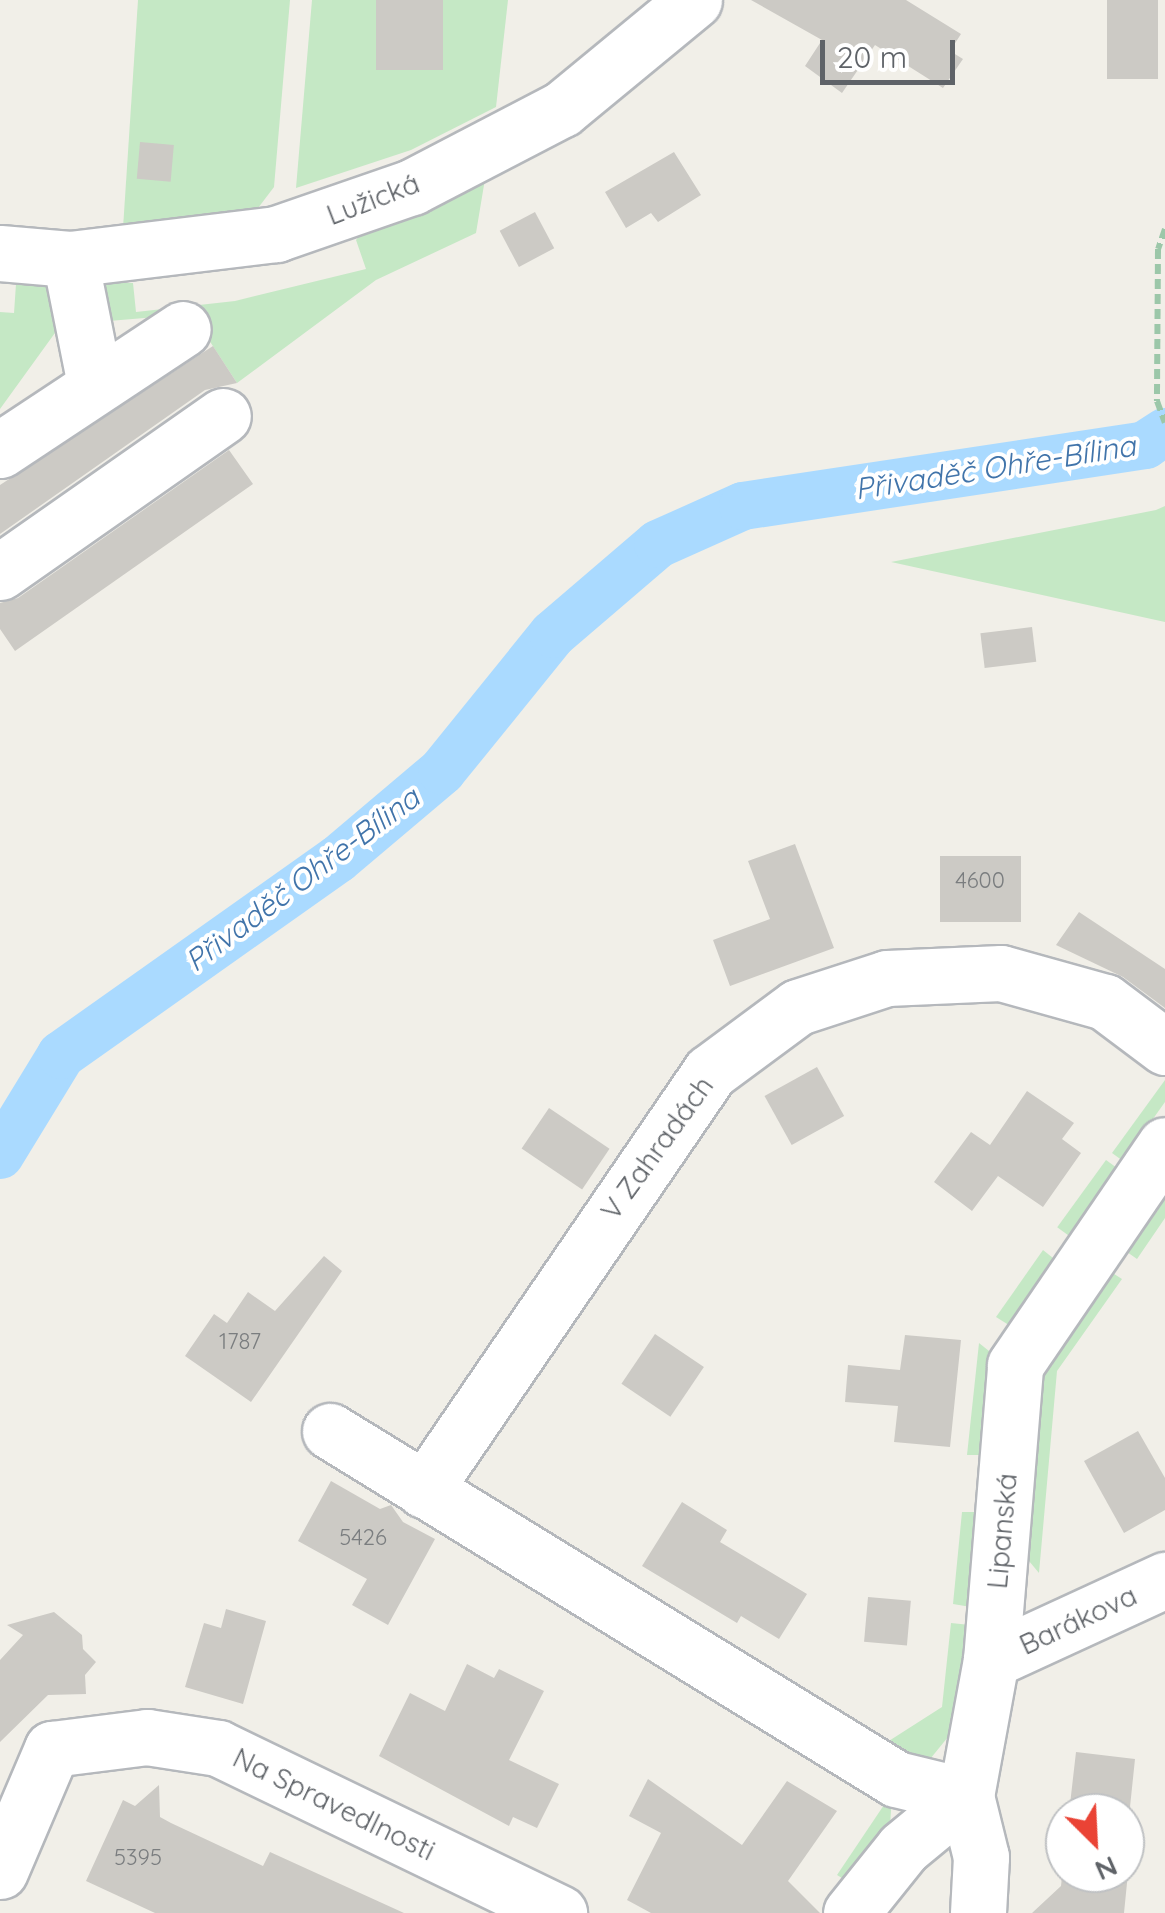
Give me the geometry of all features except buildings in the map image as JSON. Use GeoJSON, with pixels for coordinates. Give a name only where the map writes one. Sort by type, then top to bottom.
{"type":"FeatureCollection","features":[{"type":"Feature","properties":{"kind":"street","name":"Lužická"},"geometry":{"type":"LineString","coordinates":[[0,253],[70,259],[276,234],[412,186],[562,109],[694,0]]}},
{"type":"Feature","properties":{"kind":"street"},"geometry":{"type":"LineString","coordinates":[[70,259],[94,384]]}},
{"type":"Feature","properties":{"kind":"street"},"geometry":{"type":"LineString","coordinates":[[0,450],[94,384],[183,329]]}},
{"type":"Feature","properties":{"kind":"street"},"geometry":{"type":"LineString","coordinates":[[0,572],[224,416]]}},
{"type":"Feature","properties":{"kind":"street","name":"V Zahradách"},"geometry":{"type":"LineString","coordinates":[[424,1490],[710,1072],[798,1007],[886,978],[1001,973],[1104,1002],[1165,1047]]}},
{"type":"Feature","properties":{"kind":"street","name":"Lipanská"},"geometry":{"type":"LineString","coordinates":[[966,1796],[991,1660],[1016,1365],[1165,1145]]}},
{"type":"Feature","properties":{"kind":"street"},"geometry":{"type":"LineString","coordinates":[[330,1431],[896,1779],[966,1796]]}},
{"type":"Feature","properties":{"kind":"street","name":"Barákova"},"geometry":{"type":"LineString","coordinates":[[991,1660],[1165,1580]]}},
{"type":"Feature","properties":{"kind":"street","name":"Na Spravedlnosti"},"geometry":{"type":"LineString","coordinates":[[0,1871],[52,1749],[148,1737],[218,1748],[559,1913]]}},
{"type":"Feature","properties":{"kind":"street"},"geometry":{"type":"LineString","coordinates":[[851,1913],[903,1848],[966,1796]]}},
{"type":"Feature","properties":{"kind":"street"},"geometry":{"type":"LineString","coordinates":[[966,1796],[982,1857],[978,1913]]}},
{"type":"Feature","properties":{"kind":"path"},"geometry":{"type":"LineString","coordinates":[[1165,228],[1158,249],[1157,402],[1165,422]]}},
{"type":"Feature","properties":{"kind":"green space"},"geometry":{"type":"Polygon","coordinates":[[[138,0],[290,0],[274,187],[255,212],[123,228],[138,0]]]}},
{"type":"Feature","properties":{"kind":"green space"},"geometry":{"type":"Polygon","coordinates":[[[312,0],[508,0],[496,107],[411,150],[296,188],[312,0]]]}},
{"type":"Feature","properties":{"kind":"green space"},"geometry":{"type":"Polygon","coordinates":[[[485,179],[476,233],[376,280],[237,383],[192,314],[97,322],[94,282],[133,283],[136,312],[235,301],[366,269],[356,240],[367,226],[485,179]]]}},
{"type":"Feature","properties":{"kind":"green space"},"geometry":{"type":"Polygon","coordinates":[[[33,274],[50,275],[60,326],[0,409],[0,312],[14,313],[16,284],[33,274]]]}},
{"type":"Feature","properties":{"kind":"green space"},"geometry":{"type":"Polygon","coordinates":[[[1165,506],[1165,622],[891,562],[1156,510],[1165,506]]]}},
{"type":"Feature","properties":{"kind":"green space"},"geometry":{"type":"Polygon","coordinates":[[[1165,1080],[1165,1102],[1123,1161],[1112,1153],[1165,1080]]]}},
{"type":"Feature","properties":{"kind":"green space"},"geometry":{"type":"Polygon","coordinates":[[[1106,1160],[1117,1168],[1069,1235],[1057,1227],[1106,1160]]]}},
{"type":"Feature","properties":{"kind":"green space"},"geometry":{"type":"Polygon","coordinates":[[[1152,1193],[1165,1193],[1165,1218],[1137,1259],[1117,1245],[1132,1246],[1158,1210],[1152,1193]]]}},
{"type":"Feature","properties":{"kind":"green space"},"geometry":{"type":"Polygon","coordinates":[[[1043,1250],[1053,1258],[1012,1327],[996,1317],[1043,1250]]]}},
{"type":"Feature","properties":{"kind":"green space"},"geometry":{"type":"Polygon","coordinates":[[[1100,1265],[1122,1279],[1057,1371],[1039,1573],[1024,1555],[1042,1363],[1052,1366],[1062,1325],[1078,1325],[1102,1288],[1096,1271],[1100,1265]]]}},
{"type":"Feature","properties":{"kind":"green space"},"geometry":{"type":"Polygon","coordinates":[[[979,1343],[999,1359],[982,1455],[967,1455],[979,1343]]]}},
{"type":"Feature","properties":{"kind":"green space"},"geometry":{"type":"Polygon","coordinates":[[[962,1512],[975,1512],[977,1522],[971,1607],[953,1604],[962,1512]]]}},
{"type":"Feature","properties":{"kind":"green space"},"geometry":{"type":"Polygon","coordinates":[[[951,1623],[970,1625],[957,1726],[926,1764],[881,1746],[942,1707],[951,1623]]]}},
{"type":"Feature","properties":{"kind":"green space"},"geometry":{"type":"Polygon","coordinates":[[[892,1793],[890,1827],[850,1883],[837,1875],[892,1793]]]}},
{"type":"Feature","properties":{"kind":"waterway","name":"Přivaděč Ohře-Bílina"},"geometry":{"type":"LineString","coordinates":[[0,1155],[61,1055],[338,859],[442,771],[553,634],[658,544],[743,506],[1145,445],[1165,432]]}}]}
